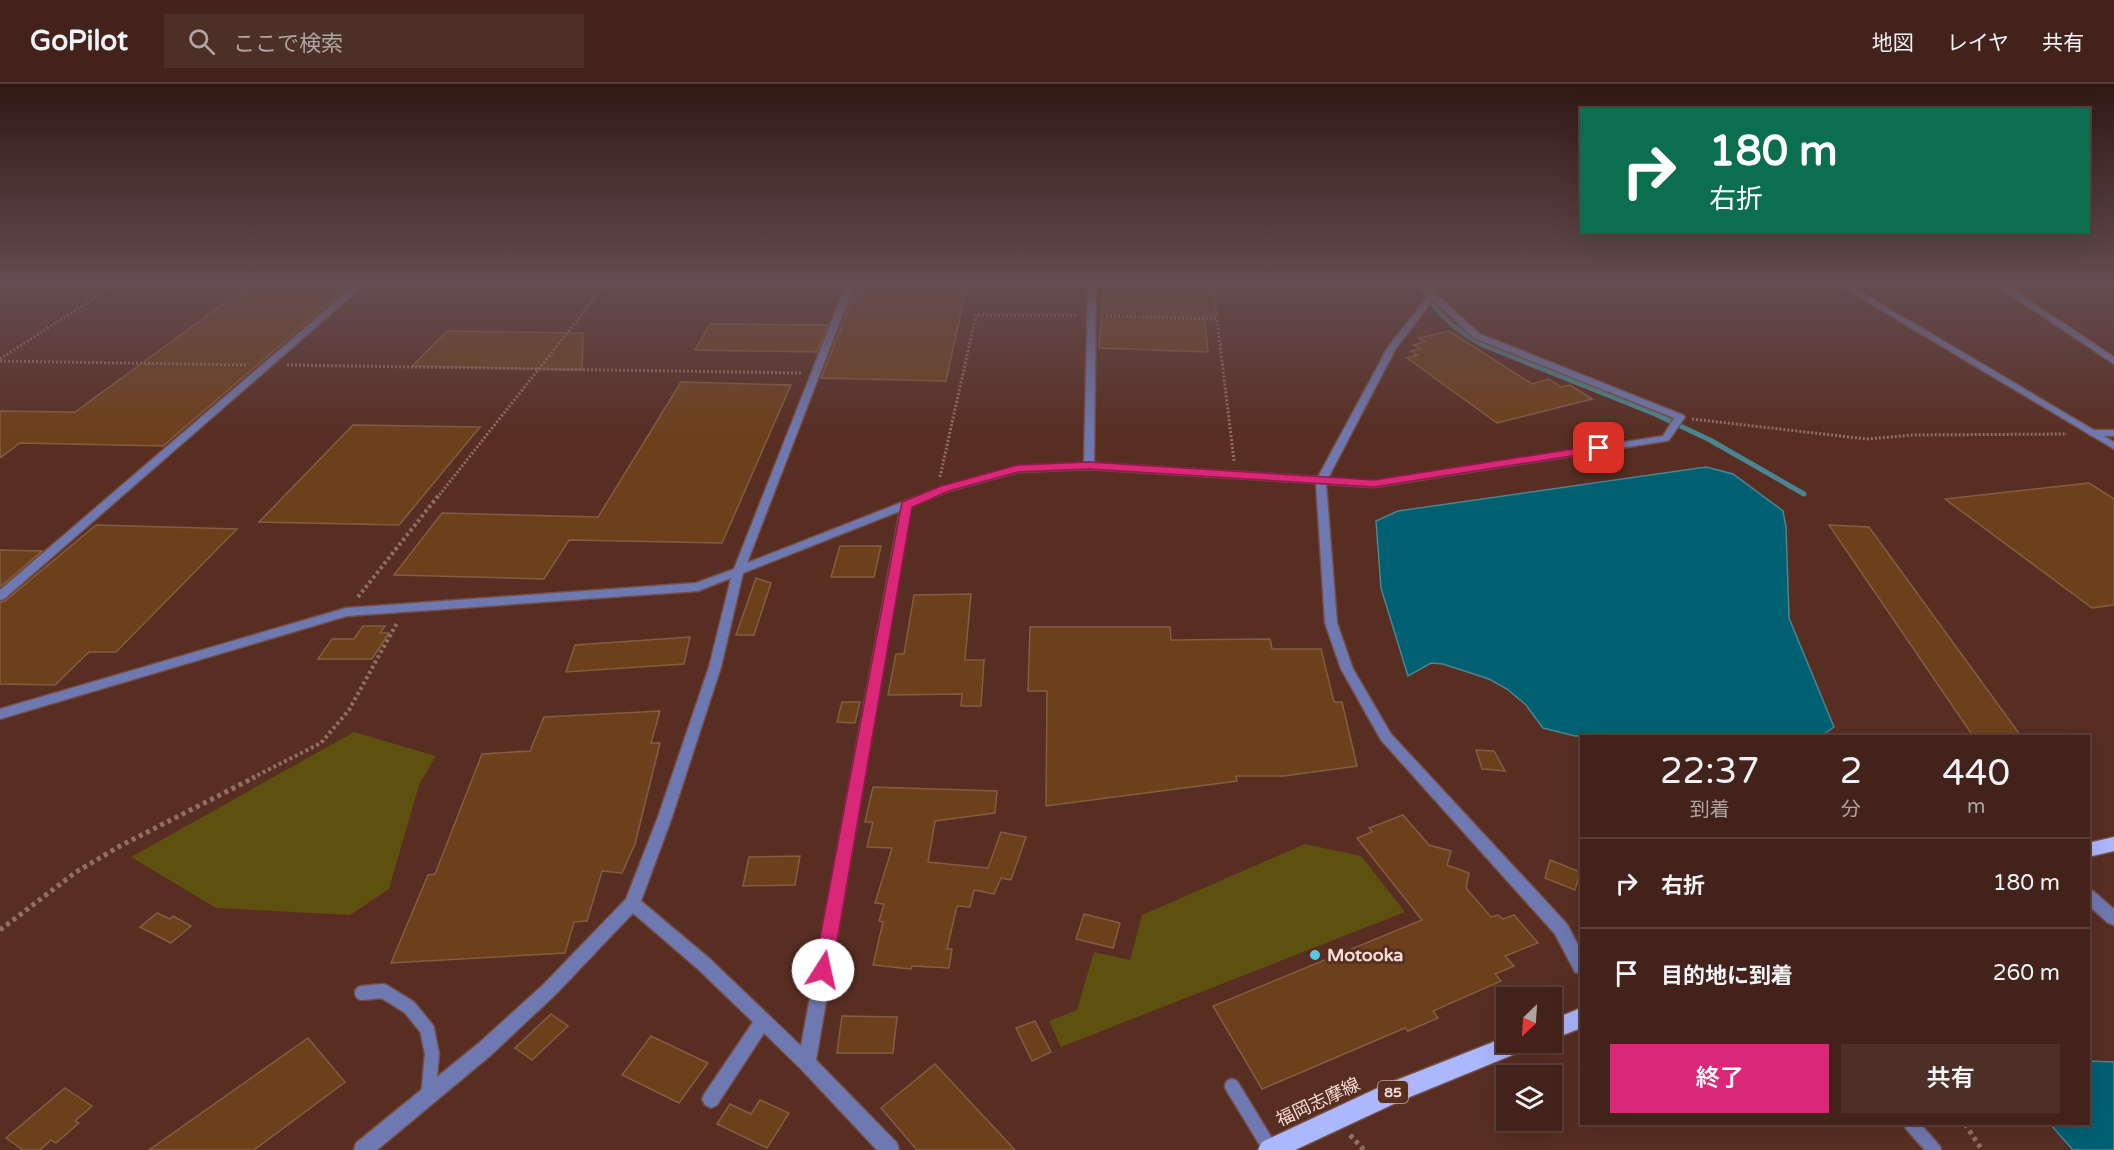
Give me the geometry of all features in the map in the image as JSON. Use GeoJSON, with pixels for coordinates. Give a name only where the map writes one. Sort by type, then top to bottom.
{"type":"FeatureCollection","features":[{"type":"Feature","properties":{"kind":"main road"},"geometry":{"type":"LineString","coordinates":[[2090,850],[2114,844]]}},
{"type":"Feature","properties":{"kind":"main road"},"geometry":{"type":"LineString","coordinates":[[1562,1026],[1580,1018]]}},
{"type":"Feature","properties":{"kind":"main road","name":"福岡志摩線"},"geometry":{"type":"LineString","coordinates":[[1271,1150],[1392,1093],[1496,1051]]}},
{"type":"Feature","properties":{"kind":"street"},"geometry":{"type":"LineString","coordinates":[[0,596],[302,335]]}},
{"type":"Feature","properties":{"kind":"street"},"geometry":{"type":"LineString","coordinates":[[363,1150],[485,1049],[550,989],[632,903],[665,817],[715,667],[738,572],[830,335]]}},
{"type":"Feature","properties":{"kind":"street"},"geometry":{"type":"LineString","coordinates":[[1089,466],[1091,335]]}},
{"type":"Feature","properties":{"kind":"street"},"geometry":{"type":"LineString","coordinates":[[1401,335],[1392,347],[1321,481],[1331,623],[1347,669],[1386,737],[1561,929],[1580,965]]}},
{"type":"Feature","properties":{"kind":"street"},"geometry":{"type":"LineString","coordinates":[[0,714],[346,612],[698,587],[945,489],[1018,469],[1089,466],[1374,484],[1666,438],[1680,417],[1476,335]]}},
{"type":"Feature","properties":{"kind":"street"},"geometry":{"type":"LineString","coordinates":[[1926,335],[2114,446]]}},
{"type":"Feature","properties":{"kind":"street"},"geometry":{"type":"LineString","coordinates":[[2075,335],[2114,361]]}},
{"type":"Feature","properties":{"kind":"street"},"geometry":{"type":"LineString","coordinates":[[2092,434],[2114,433]]}},
{"type":"Feature","properties":{"kind":"street"},"geometry":{"type":"LineString","coordinates":[[807,1063],[906,505]]}},
{"type":"Feature","properties":{"kind":"street"},"geometry":{"type":"LineString","coordinates":[[2090,898],[2114,918]]}},
{"type":"Feature","properties":{"kind":"street"},"geometry":{"type":"LineString","coordinates":[[632,903],[704,964],[807,1063],[890,1150]]}},
{"type":"Feature","properties":{"kind":"street"},"geometry":{"type":"LineString","coordinates":[[711,1099],[763,1021]]}},
{"type":"Feature","properties":{"kind":"lane"},"geometry":{"type":"LineString","coordinates":[[362,993],[383,991],[409,1007],[427,1029],[432,1054],[428,1097]]}},
{"type":"Feature","properties":{"kind":"lane"},"geometry":{"type":"LineString","coordinates":[[1232,1086],[1271,1150]]}},
{"type":"Feature","properties":{"kind":"lane"},"geometry":{"type":"LineString","coordinates":[[1912,1125],[1934,1150]]}},
{"type":"Feature","properties":{"kind":"path"},"geometry":{"type":"LineString","coordinates":[[0,360],[38,335]]}},
{"type":"Feature","properties":{"kind":"path"},"geometry":{"type":"LineString","coordinates":[[346,612],[566,335]]}},
{"type":"Feature","properties":{"kind":"path"},"geometry":{"type":"LineString","coordinates":[[0,360],[814,374]]}},
{"type":"Feature","properties":{"kind":"path"},"geometry":{"type":"LineString","coordinates":[[1680,417],[1867,439],[1912,435],[2092,434]]}},
{"type":"Feature","properties":{"kind":"path"},"geometry":{"type":"LineString","coordinates":[[0,930],[76,872],[120,846],[226,794],[272,767],[321,743],[349,710],[405,608]]}},
{"type":"Feature","properties":{"kind":"path"},"geometry":{"type":"LineString","coordinates":[[1966,1125],[1983,1150]]}},
{"type":"Feature","properties":{"kind":"shaded area"},"geometry":{"type":"Polygon","coordinates":[[[354,732],[436,756],[419,785],[389,889],[350,915],[216,908],[131,857],[354,732]]]}},
{"type":"Feature","properties":{"kind":"shaded area"},"geometry":{"type":"Polygon","coordinates":[[[1305,844],[1361,856],[1405,912],[1061,1047],[1049,1021],[1077,1010],[1094,952],[1130,960],[1142,915],[1305,844]]]}},
{"type":"Feature","properties":{"kind":"water"},"geometry":{"type":"Polygon","coordinates":[[[1706,467],[1733,474],[1783,511],[1786,527],[1789,618],[1834,727],[1822,735],[1575,736],[1543,728],[1526,705],[1507,689],[1489,679],[1443,664],[1431,663],[1408,676],[1381,588],[1376,521],[1398,511],[1706,467]]]}},
{"type":"Feature","properties":{"kind":"water"},"geometry":{"type":"Polygon","coordinates":[[[2090,1061],[2114,1062],[2114,1150],[2073,1150],[2051,1125],[2090,1125],[2090,1061]]]}},
{"type":"Feature","properties":{"kind":"building"},"geometry":{"type":"Polygon","coordinates":[[[181,335],[292,335],[163,446],[20,443],[0,458],[0,411],[75,412],[181,335]]]}},
{"type":"Feature","properties":{"kind":"building"},"geometry":{"type":"Polygon","coordinates":[[[443,335],[583,335],[582,370],[412,366],[443,335]]]}},
{"type":"Feature","properties":{"kind":"building"},"geometry":{"type":"Polygon","coordinates":[[[704,335],[824,335],[817,352],[695,350],[704,335]]]}},
{"type":"Feature","properties":{"kind":"building"},"geometry":{"type":"Polygon","coordinates":[[[838,335],[956,335],[946,381],[821,378],[838,335]]]}},
{"type":"Feature","properties":{"kind":"building"},"geometry":{"type":"Polygon","coordinates":[[[1100,335],[1206,335],[1208,352],[1099,348],[1100,335]]]}},
{"type":"Feature","properties":{"kind":"building"},"geometry":{"type":"Polygon","coordinates":[[[1433,335],[1455,335],[1532,384],[1549,379],[1561,387],[1570,385],[1592,399],[1497,423],[1407,358],[1417,355],[1411,351],[1421,349],[1414,345],[1425,342],[1419,338],[1433,335]]]}},
{"type":"Feature","properties":{"kind":"building"},"geometry":{"type":"Polygon","coordinates":[[[681,382],[791,385],[722,543],[569,540],[544,579],[394,575],[442,513],[598,517],[681,382]]]}},
{"type":"Feature","properties":{"kind":"building"},"geometry":{"type":"Polygon","coordinates":[[[353,425],[480,427],[399,525],[259,522],[353,425]]]}},
{"type":"Feature","properties":{"kind":"building"},"geometry":{"type":"Polygon","coordinates":[[[2089,483],[2114,499],[2114,605],[2092,608],[1945,499],[2089,483]]]}},
{"type":"Feature","properties":{"kind":"building"},"geometry":{"type":"Polygon","coordinates":[[[96,525],[237,529],[116,652],[89,652],[55,685],[0,684],[0,602],[5,601],[96,525]]]}},
{"type":"Feature","properties":{"kind":"building"},"geometry":{"type":"Polygon","coordinates":[[[1829,525],[1869,527],[2020,735],[1972,735],[1829,525]]]}},
{"type":"Feature","properties":{"kind":"building"},"geometry":{"type":"Polygon","coordinates":[[[840,546],[881,546],[874,577],[831,577],[840,546]]]}},
{"type":"Feature","properties":{"kind":"building"},"geometry":{"type":"Polygon","coordinates":[[[0,550],[42,551],[0,587],[0,550]]]}},
{"type":"Feature","properties":{"kind":"building"},"geometry":{"type":"Polygon","coordinates":[[[756,578],[771,583],[754,635],[736,635],[756,578]]]}},
{"type":"Feature","properties":{"kind":"building"},"geometry":{"type":"Polygon","coordinates":[[[971,594],[965,660],[984,660],[981,706],[961,706],[962,694],[888,695],[896,654],[904,654],[914,595],[971,594]]]}},
{"type":"Feature","properties":{"kind":"building"},"geometry":{"type":"Polygon","coordinates":[[[363,626],[385,626],[380,633],[389,633],[372,659],[318,659],[332,639],[354,639],[363,626]]]}},
{"type":"Feature","properties":{"kind":"building"},"geometry":{"type":"Polygon","coordinates":[[[1030,627],[1170,627],[1171,640],[1270,639],[1272,649],[1321,649],[1334,702],[1342,702],[1357,766],[1284,776],[1236,776],[1237,781],[1046,806],[1047,691],[1028,691],[1030,627]]]}},
{"type":"Feature","properties":{"kind":"building"},"geometry":{"type":"Polygon","coordinates":[[[690,637],[684,664],[566,672],[575,645],[690,637]]]}},
{"type":"Feature","properties":{"kind":"building"},"geometry":{"type":"Polygon","coordinates":[[[842,702],[860,702],[855,723],[837,722],[842,702]]]}},
{"type":"Feature","properties":{"kind":"building"},"geometry":{"type":"Polygon","coordinates":[[[660,711],[651,743],[660,743],[635,844],[622,873],[602,871],[587,921],[574,922],[565,953],[391,963],[428,875],[435,874],[482,754],[530,751],[544,717],[660,711]]]}},
{"type":"Feature","properties":{"kind":"building"},"geometry":{"type":"Polygon","coordinates":[[[1476,750],[1494,751],[1505,771],[1482,769],[1476,750]]]}},
{"type":"Feature","properties":{"kind":"building"},"geometry":{"type":"Polygon","coordinates":[[[873,787],[997,791],[995,813],[935,821],[928,862],[988,868],[1001,832],[1026,837],[1011,880],[1001,878],[994,894],[974,890],[970,907],[957,906],[947,949],[952,949],[949,968],[912,966],[911,969],[873,965],[883,922],[879,921],[884,904],[875,903],[892,848],[867,847],[873,822],[865,822],[873,787]]]}},
{"type":"Feature","properties":{"kind":"building"},"geometry":{"type":"Polygon","coordinates":[[[1403,815],[1429,845],[1451,851],[1447,865],[1469,873],[1466,888],[1491,917],[1498,915],[1503,919],[1514,915],[1538,943],[1505,956],[1514,966],[1495,974],[1501,981],[1433,1011],[1438,1018],[1408,1031],[1405,1028],[1262,1089],[1213,1006],[1422,920],[1357,838],[1372,832],[1369,828],[1403,815]]]}},
{"type":"Feature","properties":{"kind":"building"},"geometry":{"type":"Polygon","coordinates":[[[800,856],[795,885],[743,886],[749,857],[800,856]]]}},
{"type":"Feature","properties":{"kind":"building"},"geometry":{"type":"Polygon","coordinates":[[[1550,860],[1580,872],[1575,890],[1545,878],[1550,860]]]}},
{"type":"Feature","properties":{"kind":"building"},"geometry":{"type":"Polygon","coordinates":[[[157,913],[170,919],[173,916],[191,926],[171,943],[140,927],[157,913]]]}},
{"type":"Feature","properties":{"kind":"building"},"geometry":{"type":"Polygon","coordinates":[[[1084,914],[1120,923],[1113,948],[1076,939],[1084,914]]]}},
{"type":"Feature","properties":{"kind":"building"},"geometry":{"type":"Polygon","coordinates":[[[551,1014],[568,1026],[532,1060],[515,1048],[551,1014]]]}},
{"type":"Feature","properties":{"kind":"building"},"geometry":{"type":"Polygon","coordinates":[[[842,1016],[897,1017],[893,1053],[837,1053],[842,1016]]]}},
{"type":"Feature","properties":{"kind":"building"},"geometry":{"type":"Polygon","coordinates":[[[1035,1021],[1051,1052],[1032,1061],[1016,1028],[1035,1021]]]}},
{"type":"Feature","properties":{"kind":"building"},"geometry":{"type":"Polygon","coordinates":[[[651,1036],[708,1063],[679,1103],[622,1075],[651,1036]]]}},
{"type":"Feature","properties":{"kind":"building"},"geometry":{"type":"Polygon","coordinates":[[[308,1038],[345,1082],[254,1150],[149,1150],[308,1038]]]}},
{"type":"Feature","properties":{"kind":"building"},"geometry":{"type":"Polygon","coordinates":[[[935,1064],[1015,1150],[917,1150],[881,1108],[935,1064]]]}},
{"type":"Feature","properties":{"kind":"building"},"geometry":{"type":"Polygon","coordinates":[[[65,1088],[92,1106],[75,1121],[79,1123],[56,1143],[51,1140],[40,1150],[23,1150],[6,1138],[65,1088]]]}},
{"type":"Feature","properties":{"kind":"building"},"geometry":{"type":"Polygon","coordinates":[[[760,1100],[789,1113],[767,1148],[717,1124],[730,1104],[751,1114],[760,1100]]]}},
{"type":"Feature","properties":{"kind":"waterway"},"geometry":{"type":"LineString","coordinates":[[1466,335],[1483,345],[1655,414],[1710,440],[1804,494]]}},
{"type":"Feature","properties":{"kind":"place","name":"Motooka"},"geometry":{"type":"Point","coordinates":[1315,955]}},
{"type":"Feature","properties":{"kind":"route"},"geometry":{"type":"LineString","coordinates":[[823,970],[906,505],[945,489],[1018,469],[1089,466],[1374,484],[1599,448]]}}]}
